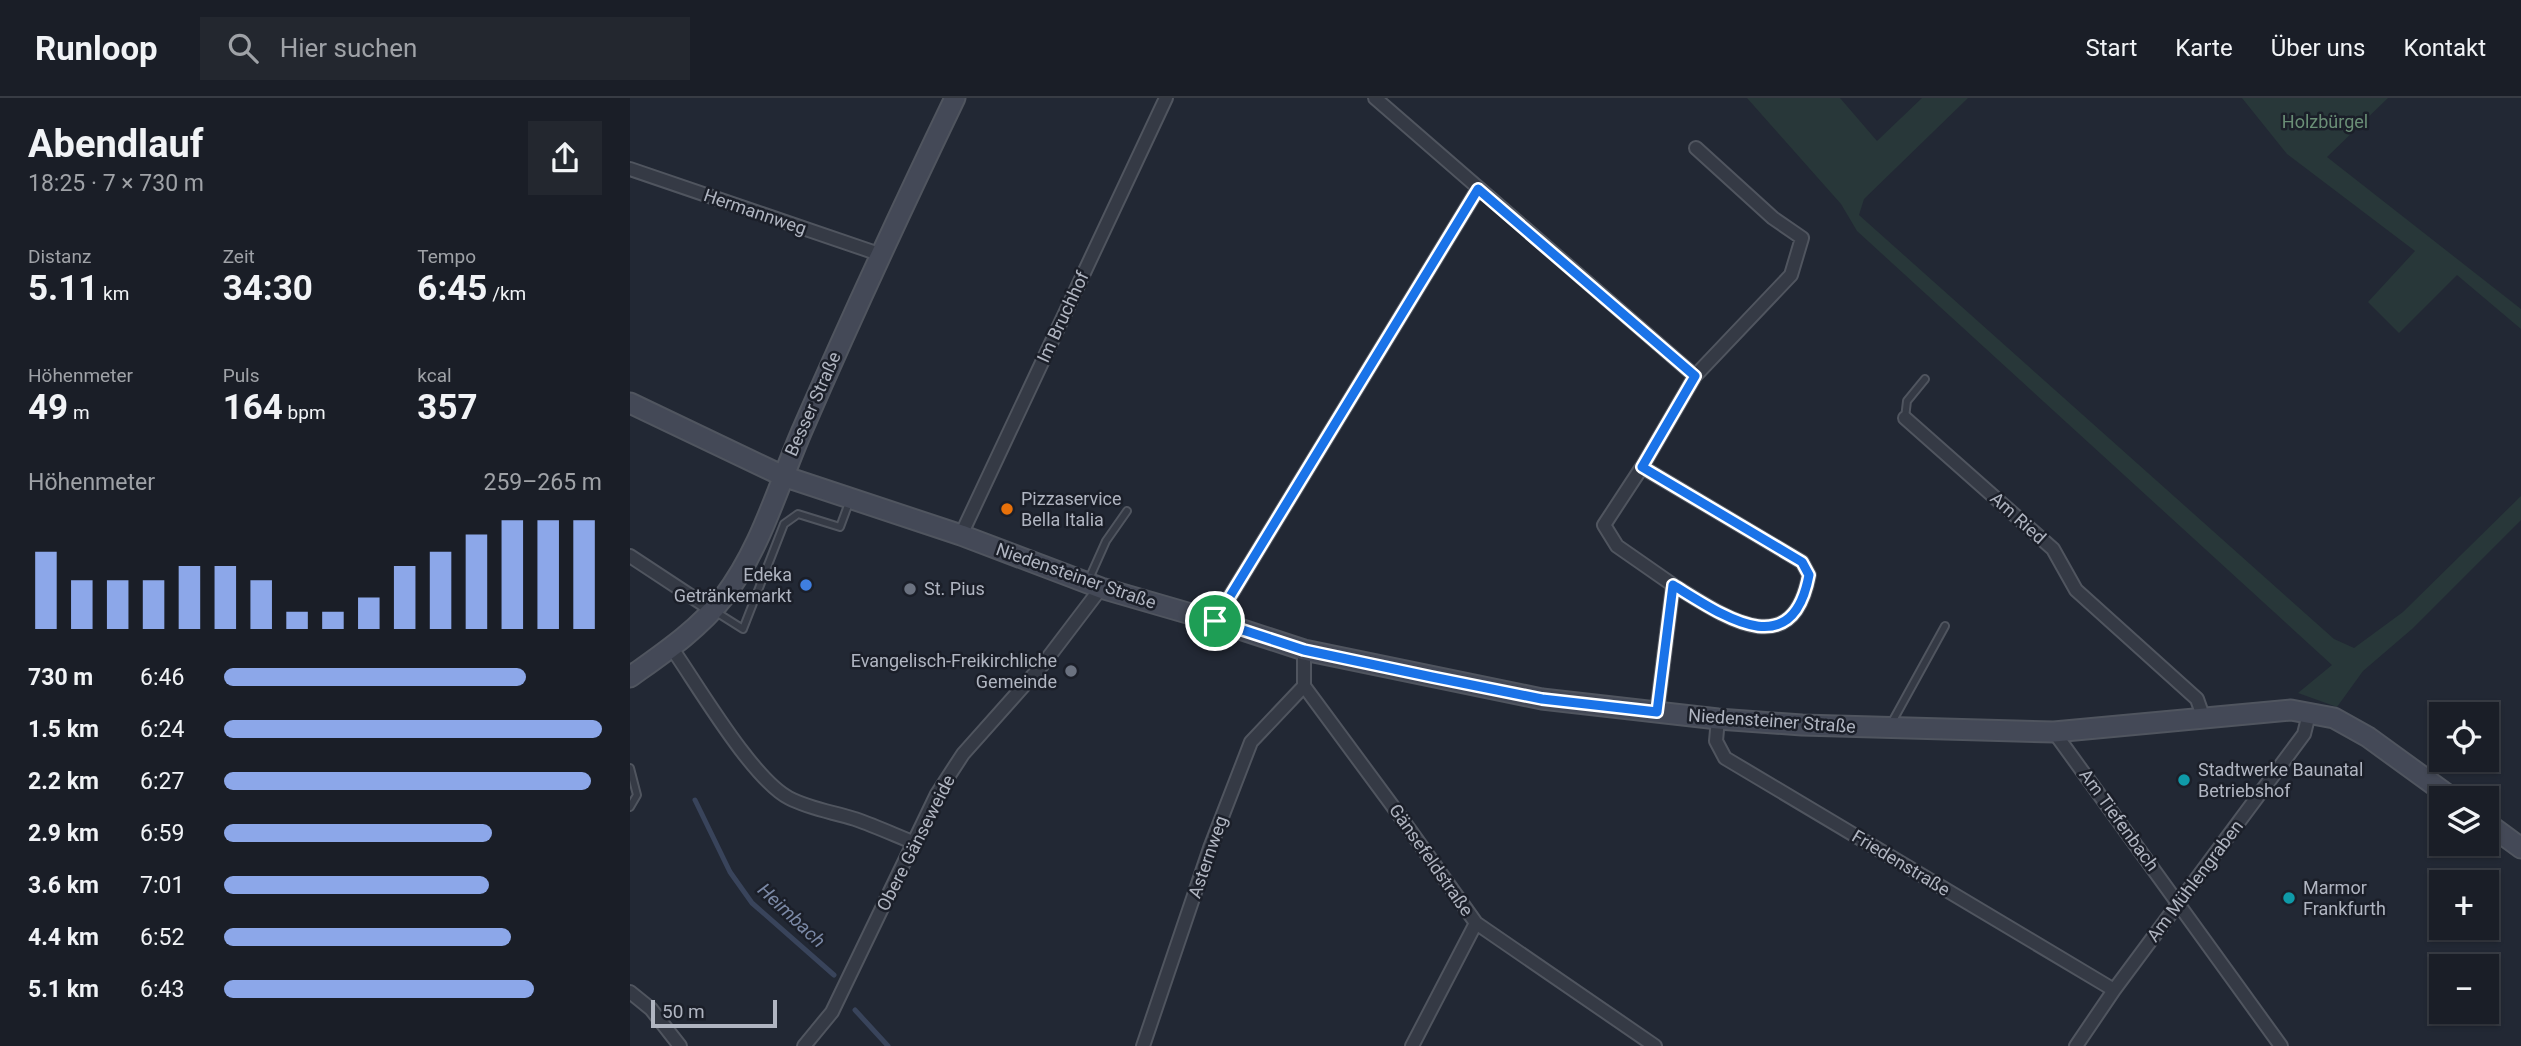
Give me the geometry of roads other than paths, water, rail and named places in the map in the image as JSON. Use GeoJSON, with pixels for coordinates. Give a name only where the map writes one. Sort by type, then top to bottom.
{"type":"FeatureCollection","features":[{"type":"Feature","properties":{"kind":"main road","name":"Besser Straße"},"geometry":{"type":"LineString","coordinates":[[630,677],[671,647],[712,610],[746,565],[759,540],[783,476],[879,254],[956,98]]}},
{"type":"Feature","properties":{"kind":"main road","name":"Niedensteiner Straße"},"geometry":{"type":"LineString","coordinates":[[630,403],[783,476],[961,535],[1094,585],[1304,650],[1542,699],[1717,719],[1889,729],[2054,732],[2291,710],[2333,719],[2368,737],[2435,786]]}},
{"type":"Feature","properties":{"kind":"main road"},"geometry":{"type":"LineString","coordinates":[[2499,832],[2521,848]]}},
{"type":"Feature","properties":{"kind":"street","name":"Im Bruchhof"},"geometry":{"type":"LineString","coordinates":[[961,535],[1166,98]]}},
{"type":"Feature","properties":{"kind":"street"},"geometry":{"type":"LineString","coordinates":[[1375,98],[1390,103],[1478,189],[1695,376]]}},
{"type":"Feature","properties":{"kind":"street"},"geometry":{"type":"LineString","coordinates":[[1642,467],[1802,562],[1809,575],[1798,609],[1787,621],[1770,628],[1744,624],[1722,615],[1617,546],[1604,525],[1642,467],[1695,376],[1791,275],[1802,238],[1773,218],[1696,148]]}},
{"type":"Feature","properties":{"kind":"street","name":"Hermannweg"},"geometry":{"type":"LineString","coordinates":[[630,169],[879,254]]}},
{"type":"Feature","properties":{"kind":"street"},"geometry":{"type":"LineString","coordinates":[[1215,621],[1478,189]]}},
{"type":"Feature","properties":{"kind":"street","name":"Am Ried"},"geometry":{"type":"LineString","coordinates":[[1905,418],[2053,549],[2076,590],[2197,699],[2204,719]]}},
{"type":"Feature","properties":{"kind":"street"},"geometry":{"type":"LineString","coordinates":[[630,556],[712,610]]}},
{"type":"Feature","properties":{"kind":"street","name":"Obere Gänseweide"},"geometry":{"type":"LineString","coordinates":[[804,1046],[832,1012],[937,794],[963,754],[1044,663],[1094,585]]}},
{"type":"Feature","properties":{"kind":"street"},"geometry":{"type":"LineString","coordinates":[[1657,712],[1673,585]]}},
{"type":"Feature","properties":{"kind":"street"},"geometry":{"type":"LineString","coordinates":[[671,647],[738,745],[762,776],[786,797],[915,843]]}},
{"type":"Feature","properties":{"kind":"street"},"geometry":{"type":"LineString","coordinates":[[1304,650],[1304,686]]}},
{"type":"Feature","properties":{"kind":"street","name":"Gänsefeldstraße"},"geometry":{"type":"LineString","coordinates":[[1304,686],[1476,923],[1655,1046]]}},
{"type":"Feature","properties":{"kind":"street","name":"Asternweg"},"geometry":{"type":"LineString","coordinates":[[1143,1046],[1210,849],[1251,742],[1304,686]]}},
{"type":"Feature","properties":{"kind":"street","name":"Am Mühlengraben"},"geometry":{"type":"LineString","coordinates":[[2076,1046],[2113,990],[2304,734],[2309,714]]}},
{"type":"Feature","properties":{"kind":"street","name":"Friedenstraße"},"geometry":{"type":"LineString","coordinates":[[1717,719],[1716,741],[1725,758],[2113,990]]}},
{"type":"Feature","properties":{"kind":"street","name":"Am Tiefenbach"},"geometry":{"type":"LineString","coordinates":[[2054,732],[2281,1046]]}},
{"type":"Feature","properties":{"kind":"street"},"geometry":{"type":"LineString","coordinates":[[1412,1046],[1476,923]]}},
{"type":"Feature","properties":{"kind":"street"},"geometry":{"type":"LineString","coordinates":[[630,992],[650,1009],[680,1046]]}},
{"type":"Feature","properties":{"kind":"lane"},"geometry":{"type":"LineString","coordinates":[[1905,418],[1907,401],[1926,379]]}},
{"type":"Feature","properties":{"kind":"lane"},"geometry":{"type":"LineString","coordinates":[[712,610],[743,629],[784,524],[798,514],[840,527],[851,499]]}},
{"type":"Feature","properties":{"kind":"lane"},"geometry":{"type":"LineString","coordinates":[[1094,585],[1106,541],[1127,511]]}},
{"type":"Feature","properties":{"kind":"lane"},"geometry":{"type":"LineString","coordinates":[[1889,729],[1945,626]]}},
{"type":"Feature","properties":{"kind":"lane"},"geometry":{"type":"LineString","coordinates":[[630,768],[638,795],[630,807]]}},
{"type":"Feature","properties":{"kind":"waterway","name":"Heimbach"},"geometry":{"type":"LineString","coordinates":[[695,800],[730,872],[752,903],[834,975]]}},
{"type":"Feature","properties":{"kind":"waterway","name":"Heimbach"},"geometry":{"type":"LineString","coordinates":[[855,1010],[888,1046]]}},
{"type":"Feature","properties":{"kind":"place","name":"Pizzaservice Bella Italia"},"geometry":{"type":"Point","coordinates":[1007,509]}},
{"type":"Feature","properties":{"kind":"place","name":"Edeka Getränkemarkt"},"geometry":{"type":"Point","coordinates":[806,585]}},
{"type":"Feature","properties":{"kind":"place","name":"St. Pius"},"geometry":{"type":"Point","coordinates":[910,589]}},
{"type":"Feature","properties":{"kind":"place","name":"Evangelisch-Freikirchliche Gemeinde"},"geometry":{"type":"Point","coordinates":[1071,671]}},
{"type":"Feature","properties":{"kind":"place","name":"Stadtwerke Baunatal Betriebshof"},"geometry":{"type":"Point","coordinates":[2184,780]}},
{"type":"Feature","properties":{"kind":"place","name":"Marmor Frankfurth"},"geometry":{"type":"Point","coordinates":[2289,898]}},
{"type":"Feature","properties":{"kind":"park label","name":"Holzbürgel"},"geometry":{"type":"Point","coordinates":[2325,122]}}]}
